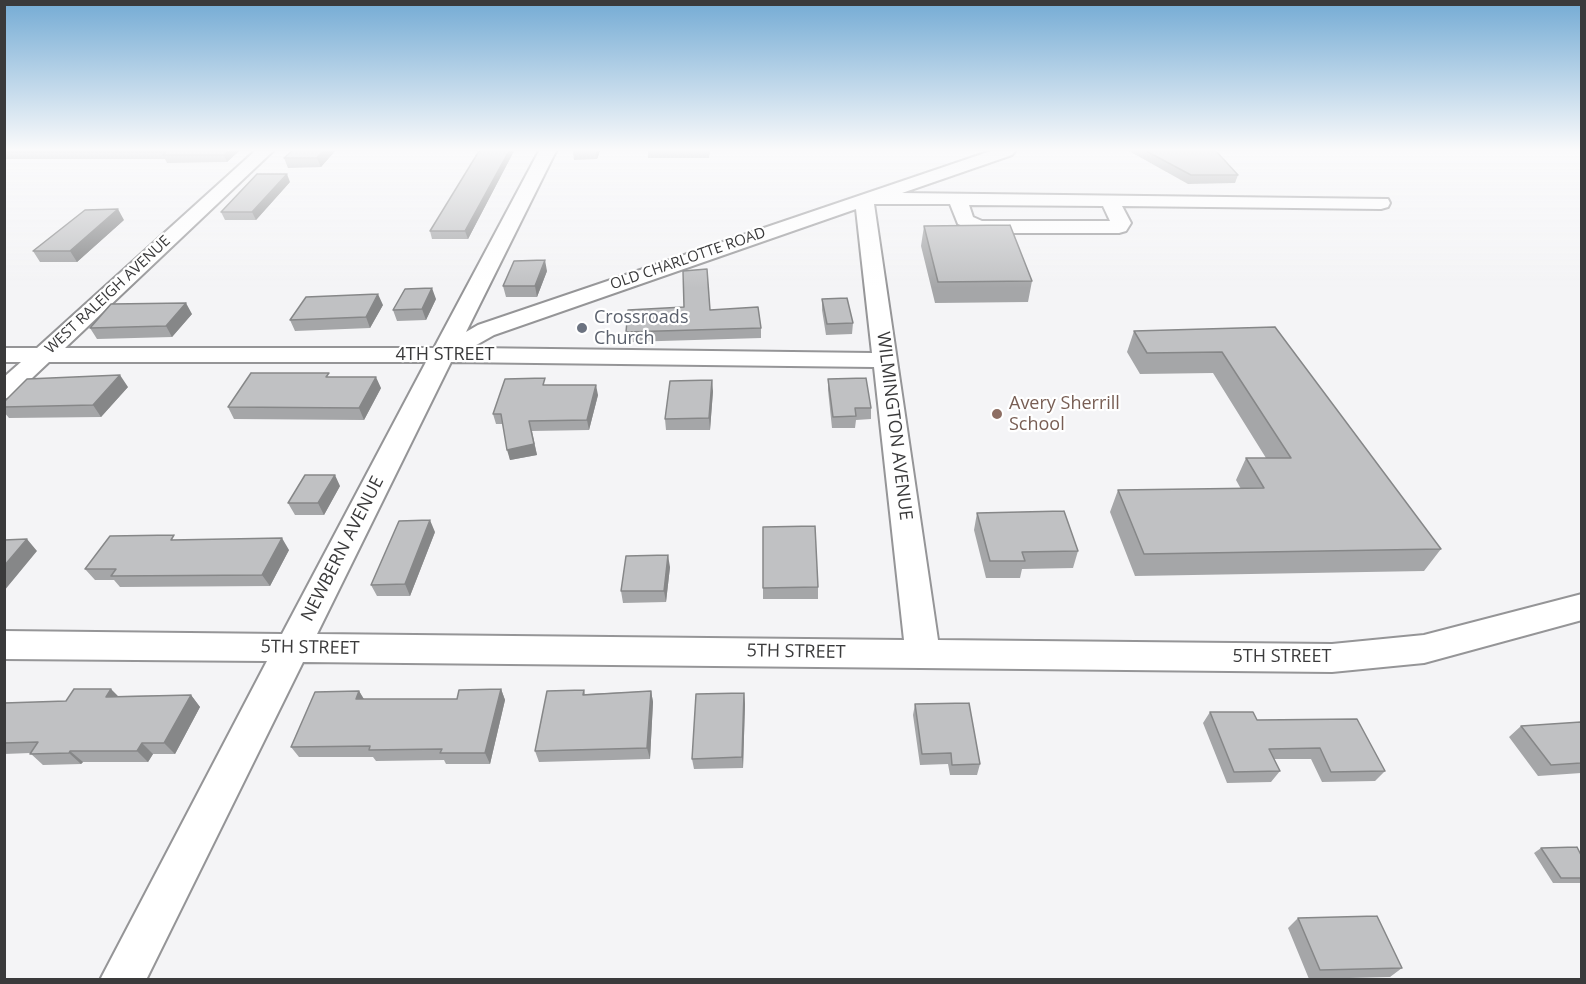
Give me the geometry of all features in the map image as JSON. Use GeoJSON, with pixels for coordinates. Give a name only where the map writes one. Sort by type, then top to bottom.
{"type":"FeatureCollection","features":[{"type":"Feature","properties":{"kind":"street","name":"WEST RALEIGH AVENUE"},"geometry":{"type":"LineString","coordinates":[[4,391],[214,197]]}},
{"type":"Feature","properties":{"kind":"street","name":"NEWBERN AVENUE"},"geometry":{"type":"LineString","coordinates":[[122,980],[523,197]]}},
{"type":"Feature","properties":{"kind":"street","name":"OLD CHARLOTTE ROAD"},"geometry":{"type":"LineString","coordinates":[[442,355],[486,330],[867,197]]}},
{"type":"Feature","properties":{"kind":"street"},"geometry":{"type":"LineString","coordinates":[[864,198],[1381,203]]}},
{"type":"Feature","properties":{"kind":"street","name":"WILMINGTON AVENUE"},"geometry":{"type":"LineString","coordinates":[[864,198],[923,654]]}},
{"type":"Feature","properties":{"kind":"street"},"geometry":{"type":"LineString","coordinates":[[957,199],[965,220],[970,225],[989,227],[1119,227],[1120,224],[1110,201]]}},
{"type":"Feature","properties":{"kind":"street","name":"4TH STREET"},"geometry":{"type":"LineString","coordinates":[[4,355],[442,355],[886,360]]}},
{"type":"Feature","properties":{"kind":"street","name":"5TH STREET"},"geometry":{"type":"LineString","coordinates":[[4,645],[1332,658],[1424,649],[1581,607]]}},
{"type":"Feature","properties":{"kind":"building"},"geometry":{"type":"Polygon","coordinates":[[[235,197],[266,197],[252,212],[221,212],[235,197]]]}},
{"type":"Feature","properties":{"kind":"building"},"geometry":{"type":"Polygon","coordinates":[[[451,197],[484,197],[465,231],[430,231],[451,197]]]}},
{"type":"Feature","properties":{"kind":"building"},"geometry":{"type":"Polygon","coordinates":[[[118,209],[70,251],[33,251],[85,210],[118,209]]]}},
{"type":"Feature","properties":{"kind":"building"},"geometry":{"type":"Polygon","coordinates":[[[1010,225],[1032,281],[938,282],[924,226],[1010,225]]]}},
{"type":"Feature","properties":{"kind":"building"},"geometry":{"type":"Polygon","coordinates":[[[545,260],[535,286],[503,286],[514,261],[545,260]]]}},
{"type":"Feature","properties":{"kind":"building"},"geometry":{"type":"Polygon","coordinates":[[[707,269],[710,310],[758,307],[761,328],[626,332],[628,310],[684,307],[683,271],[707,269]]]}},
{"type":"Feature","properties":{"kind":"building"},"geometry":{"type":"Polygon","coordinates":[[[432,288],[422,309],[393,310],[405,289],[432,288]]]}},
{"type":"Feature","properties":{"kind":"building"},"geometry":{"type":"Polygon","coordinates":[[[378,294],[366,317],[290,320],[306,297],[378,294]]]}},
{"type":"Feature","properties":{"kind":"building"},"geometry":{"type":"Polygon","coordinates":[[[847,298],[853,323],[827,324],[822,299],[847,298]]]}},
{"type":"Feature","properties":{"kind":"building"},"geometry":{"type":"Polygon","coordinates":[[[186,303],[166,326],[90,328],[111,304],[186,303]]]}},
{"type":"Feature","properties":{"kind":"building"},"geometry":{"type":"Polygon","coordinates":[[[1275,327],[1441,549],[1144,554],[1118,490],[1264,488],[1246,458],[1291,458],[1222,352],[1147,353],[1134,331],[1275,327]]]}},
{"type":"Feature","properties":{"kind":"building"},"geometry":{"type":"Polygon","coordinates":[[[251,373],[329,373],[326,377],[376,377],[359,408],[228,407],[251,373]]]}},
{"type":"Feature","properties":{"kind":"building"},"geometry":{"type":"Polygon","coordinates":[[[120,375],[93,405],[4,407],[4,402],[27,379],[120,375]]]}},
{"type":"Feature","properties":{"kind":"building"},"geometry":{"type":"Polygon","coordinates":[[[545,378],[543,385],[596,385],[587,420],[529,421],[534,444],[507,450],[501,414],[493,414],[505,379],[545,378]]]}},
{"type":"Feature","properties":{"kind":"building"},"geometry":{"type":"Polygon","coordinates":[[[866,378],[871,408],[855,408],[856,416],[833,417],[828,379],[866,378]]]}},
{"type":"Feature","properties":{"kind":"building"},"geometry":{"type":"Polygon","coordinates":[[[712,380],[709,418],[665,419],[670,381],[712,380]]]}},
{"type":"Feature","properties":{"kind":"building"},"geometry":{"type":"Polygon","coordinates":[[[305,475],[335,475],[318,503],[288,503],[305,475]]]}},
{"type":"Feature","properties":{"kind":"building"},"geometry":{"type":"Polygon","coordinates":[[[1064,511],[1078,551],[1022,552],[1025,561],[990,561],[977,513],[1064,511]]]}},
{"type":"Feature","properties":{"kind":"building"},"geometry":{"type":"Polygon","coordinates":[[[430,520],[405,584],[371,585],[399,521],[430,520]]]}},
{"type":"Feature","properties":{"kind":"building"},"geometry":{"type":"Polygon","coordinates":[[[815,526],[818,587],[763,588],[763,527],[815,526]]]}},
{"type":"Feature","properties":{"kind":"building"},"geometry":{"type":"Polygon","coordinates":[[[174,535],[171,540],[282,538],[262,575],[111,576],[116,569],[85,569],[110,536],[174,535]]]}},
{"type":"Feature","properties":{"kind":"building"},"geometry":{"type":"Polygon","coordinates":[[[27,539],[4,566],[4,540],[27,539]]]}},
{"type":"Feature","properties":{"kind":"building"},"geometry":{"type":"Polygon","coordinates":[[[668,555],[664,591],[621,591],[626,556],[668,555]]]}},
{"type":"Feature","properties":{"kind":"building"},"geometry":{"type":"Polygon","coordinates":[[[74,689],[111,689],[106,697],[191,695],[164,743],[142,743],[137,751],[70,751],[69,753],[30,754],[38,742],[4,743],[4,703],[66,701],[74,689]]]}},
{"type":"Feature","properties":{"kind":"building"},"geometry":{"type":"Polygon","coordinates":[[[501,689],[485,753],[440,753],[442,749],[369,750],[370,746],[291,747],[315,692],[359,691],[356,699],[457,699],[459,690],[501,689]]]}},
{"type":"Feature","properties":{"kind":"building"},"geometry":{"type":"Polygon","coordinates":[[[584,690],[583,695],[651,691],[647,748],[535,751],[547,691],[584,690]]]}},
{"type":"Feature","properties":{"kind":"building"},"geometry":{"type":"Polygon","coordinates":[[[744,693],[742,757],[692,759],[696,694],[744,693]]]}},
{"type":"Feature","properties":{"kind":"building"},"geometry":{"type":"Polygon","coordinates":[[[969,703],[980,764],[952,765],[951,753],[922,754],[915,704],[969,703]]]}},
{"type":"Feature","properties":{"kind":"building"},"geometry":{"type":"Polygon","coordinates":[[[1210,712],[1253,712],[1257,720],[1357,719],[1385,771],[1331,772],[1320,748],[1269,749],[1280,771],[1234,772],[1210,712]]]}},
{"type":"Feature","properties":{"kind":"building"},"geometry":{"type":"Polygon","coordinates":[[[1581,722],[1581,763],[1551,765],[1521,726],[1581,722]]]}},
{"type":"Feature","properties":{"kind":"building"},"geometry":{"type":"Polygon","coordinates":[[[1577,847],[1581,855],[1581,878],[1561,878],[1541,848],[1577,847]]]}},
{"type":"Feature","properties":{"kind":"building"},"geometry":{"type":"Polygon","coordinates":[[[1377,916],[1402,968],[1320,970],[1298,918],[1377,916]]]}},
{"type":"Feature","properties":{"kind":"place","name":"Crossroads Church"},"geometry":{"type":"Point","coordinates":[582,328]}},
{"type":"Feature","properties":{"kind":"place","name":"Avery Sherrill School"},"geometry":{"type":"Point","coordinates":[997,414]}}]}
